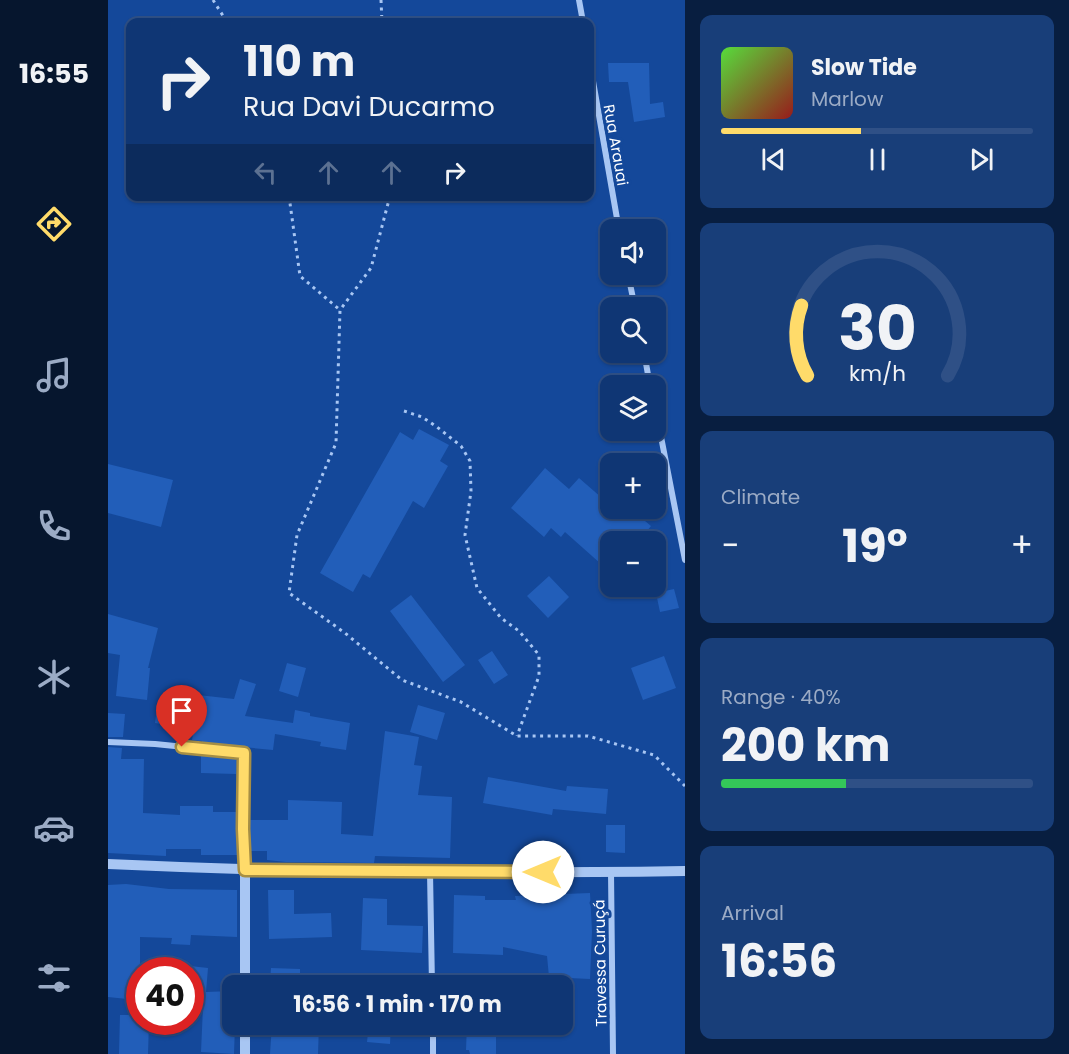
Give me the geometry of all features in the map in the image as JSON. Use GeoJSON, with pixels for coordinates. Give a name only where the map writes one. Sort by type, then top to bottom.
{"type":"FeatureCollection","features":[{"type":"Feature","properties":{"kind":"street"},"geometry":{"type":"LineString","coordinates":[[579,0],[582,18]]}},
{"type":"Feature","properties":{"kind":"street","name":"Rua Arauai"},"geometry":{"type":"LineString","coordinates":[[594,86],[618,219]]}},
{"type":"Feature","properties":{"kind":"street"},"geometry":{"type":"LineString","coordinates":[[662,441],[685,560]]}},
{"type":"Feature","properties":{"kind":"street"},"geometry":{"type":"LineString","coordinates":[[108,742],[244,753],[245,975]]}},
{"type":"Feature","properties":{"kind":"street"},"geometry":{"type":"LineString","coordinates":[[108,864],[245,870],[685,871]]}},
{"type":"Feature","properties":{"kind":"street"},"geometry":{"type":"LineString","coordinates":[[430,872],[432,975]]}},
{"type":"Feature","properties":{"kind":"street","name":"Travessa Curuçá"},"geometry":{"type":"LineString","coordinates":[[611,872],[613,1054]]}},
{"type":"Feature","properties":{"kind":"street"},"geometry":{"type":"LineString","coordinates":[[245,1035],[245,1054]]}},
{"type":"Feature","properties":{"kind":"street"},"geometry":{"type":"LineString","coordinates":[[433,1035],[434,1054]]}},
{"type":"Feature","properties":{"kind":"path"},"geometry":{"type":"LineString","coordinates":[[213,0],[224,18]]}},
{"type":"Feature","properties":{"kind":"path"},"geometry":{"type":"LineString","coordinates":[[381,0],[382,18]]}},
{"type":"Feature","properties":{"kind":"path"},"geometry":{"type":"LineString","coordinates":[[290,201],[300,276],[340,310]]}},
{"type":"Feature","properties":{"kind":"path"},"geometry":{"type":"LineString","coordinates":[[389,201],[371,268],[340,310],[336,442],[297,535],[289,593],[345,633],[402,680],[461,702],[518,736],[588,736],[654,755],[685,786]]}},
{"type":"Feature","properties":{"kind":"path"},"geometry":{"type":"LineString","coordinates":[[404,411],[422,417],[437,427],[461,446],[470,460],[471,491],[465,535],[477,588],[501,618],[519,631],[539,655],[540,676],[518,736]]}},
{"type":"Feature","properties":{"kind":"building"},"geometry":{"type":"Polygon","coordinates":[[[608,63],[649,63],[650,104],[663,102],[665,117],[634,122],[628,82],[609,82],[608,63]]]}},
{"type":"Feature","properties":{"kind":"building"},"geometry":{"type":"Polygon","coordinates":[[[419,429],[449,445],[440,461],[448,466],[424,508],[413,501],[370,578],[363,574],[353,592],[320,573],[400,432],[413,440],[419,429]]]}},
{"type":"Feature","properties":{"kind":"building"},"geometry":{"type":"Polygon","coordinates":[[[108,464],[173,480],[161,527],[108,513],[108,464]]]}},
{"type":"Feature","properties":{"kind":"building"},"geometry":{"type":"Polygon","coordinates":[[[545,468],[569,489],[579,478],[600,496],[600,519],[643,519],[651,526],[647,531],[600,531],[600,563],[565,532],[561,537],[551,528],[544,537],[511,508],[545,468]]]}},
{"type":"Feature","properties":{"kind":"building"},"geometry":{"type":"Polygon","coordinates":[[[549,576],[569,597],[548,618],[527,596],[549,576]]]}},
{"type":"Feature","properties":{"kind":"building"},"geometry":{"type":"Polygon","coordinates":[[[674,589],[679,608],[660,612],[657,597],[666,597],[666,591],[674,589]]]}},
{"type":"Feature","properties":{"kind":"building"},"geometry":{"type":"Polygon","coordinates":[[[411,595],[465,665],[443,682],[390,611],[411,595]]]}},
{"type":"Feature","properties":{"kind":"building"},"geometry":{"type":"Polygon","coordinates":[[[108,614],[158,628],[148,668],[150,668],[147,700],[116,696],[120,655],[108,653],[108,614]]]}},
{"type":"Feature","properties":{"kind":"building"},"geometry":{"type":"Polygon","coordinates":[[[492,651],[508,675],[494,684],[478,660],[492,651]]]}},
{"type":"Feature","properties":{"kind":"building"},"geometry":{"type":"Polygon","coordinates":[[[664,656],[676,688],[643,700],[631,668],[664,656]]]}},
{"type":"Feature","properties":{"kind":"building"},"geometry":{"type":"Polygon","coordinates":[[[287,663],[306,668],[298,697],[279,691],[287,663]]]}},
{"type":"Feature","properties":{"kind":"building"},"geometry":{"type":"Polygon","coordinates":[[[240,679],[256,684],[245,716],[293,723],[295,710],[310,713],[310,716],[350,723],[346,750],[320,746],[321,742],[275,734],[273,750],[202,743],[202,741],[192,740],[194,729],[155,723],[158,701],[196,706],[198,695],[234,699],[240,679]]]}},
{"type":"Feature","properties":{"kind":"building"},"geometry":{"type":"Polygon","coordinates":[[[418,705],[445,713],[437,740],[410,732],[418,705]]]}},
{"type":"Feature","properties":{"kind":"building"},"geometry":{"type":"Polygon","coordinates":[[[108,713],[125,714],[123,737],[108,737],[108,713]]]}},
{"type":"Feature","properties":{"kind":"building"},"geometry":{"type":"Polygon","coordinates":[[[385,731],[419,737],[414,765],[422,766],[418,795],[452,797],[450,858],[375,856],[374,863],[286,862],[267,860],[267,851],[249,851],[248,820],[288,820],[288,800],[342,802],[341,834],[373,836],[385,731]]]}},
{"type":"Feature","properties":{"kind":"building"},"geometry":{"type":"Polygon","coordinates":[[[108,747],[122,748],[121,759],[144,759],[143,813],[180,815],[180,806],[213,806],[213,812],[237,812],[239,852],[237,855],[201,855],[201,849],[166,849],[166,856],[108,853],[108,747]]]}},
{"type":"Feature","properties":{"kind":"building"},"geometry":{"type":"Polygon","coordinates":[[[201,754],[237,758],[236,774],[201,773],[201,754]]]}},
{"type":"Feature","properties":{"kind":"building"},"geometry":{"type":"Polygon","coordinates":[[[488,777],[566,791],[567,786],[608,789],[606,814],[553,809],[552,815],[483,803],[488,777]]]}},
{"type":"Feature","properties":{"kind":"building"},"geometry":{"type":"Polygon","coordinates":[[[606,825],[625,825],[625,853],[606,852],[606,825]]]}},
{"type":"Feature","properties":{"kind":"building"},"geometry":{"type":"Polygon","coordinates":[[[108,885],[237,890],[237,937],[191,935],[190,945],[171,944],[172,938],[140,937],[140,957],[126,957],[126,999],[108,997],[108,885]]]}},
{"type":"Feature","properties":{"kind":"building"},"geometry":{"type":"Polygon","coordinates":[[[268,890],[294,890],[294,914],[331,913],[332,937],[269,939],[268,890]]]}},
{"type":"Feature","properties":{"kind":"building"},"geometry":{"type":"Polygon","coordinates":[[[590,893],[592,931],[590,979],[573,978],[573,975],[549,975],[547,956],[503,947],[503,955],[453,953],[454,895],[485,896],[485,900],[516,900],[515,896],[590,893]]]}},
{"type":"Feature","properties":{"kind":"building"},"geometry":{"type":"Polygon","coordinates":[[[363,898],[387,899],[387,925],[423,926],[422,953],[361,950],[363,898]]]}},
{"type":"Feature","properties":{"kind":"building"},"geometry":{"type":"Polygon","coordinates":[[[204,968],[208,968],[206,992],[222,991],[222,1035],[235,1035],[234,1054],[201,1052],[202,1035],[204,1035],[204,968]]]}},
{"type":"Feature","properties":{"kind":"building"},"geometry":{"type":"Polygon","coordinates":[[[271,968],[300,969],[300,975],[271,975],[271,968]]]}},
{"type":"Feature","properties":{"kind":"building"},"geometry":{"type":"Polygon","coordinates":[[[120,1015],[126,1015],[126,1035],[149,1035],[148,1054],[119,1054],[120,1015]]]}},
{"type":"Feature","properties":{"kind":"building"},"geometry":{"type":"Polygon","coordinates":[[[271,1035],[319,1035],[318,1054],[270,1054],[271,1035]]]}},
{"type":"Feature","properties":{"kind":"building"},"geometry":{"type":"Polygon","coordinates":[[[368,1035],[390,1035],[390,1044],[367,1042],[368,1035]]]}},
{"type":"Feature","properties":{"kind":"building"},"geometry":{"type":"Polygon","coordinates":[[[467,1035],[496,1035],[496,1054],[470,1054],[469,1050],[466,1050],[467,1035]]]}},
{"type":"Feature","properties":{"kind":"route"},"geometry":{"type":"LineString","coordinates":[[182,747],[244,753],[245,870],[543,872]]}}]}
